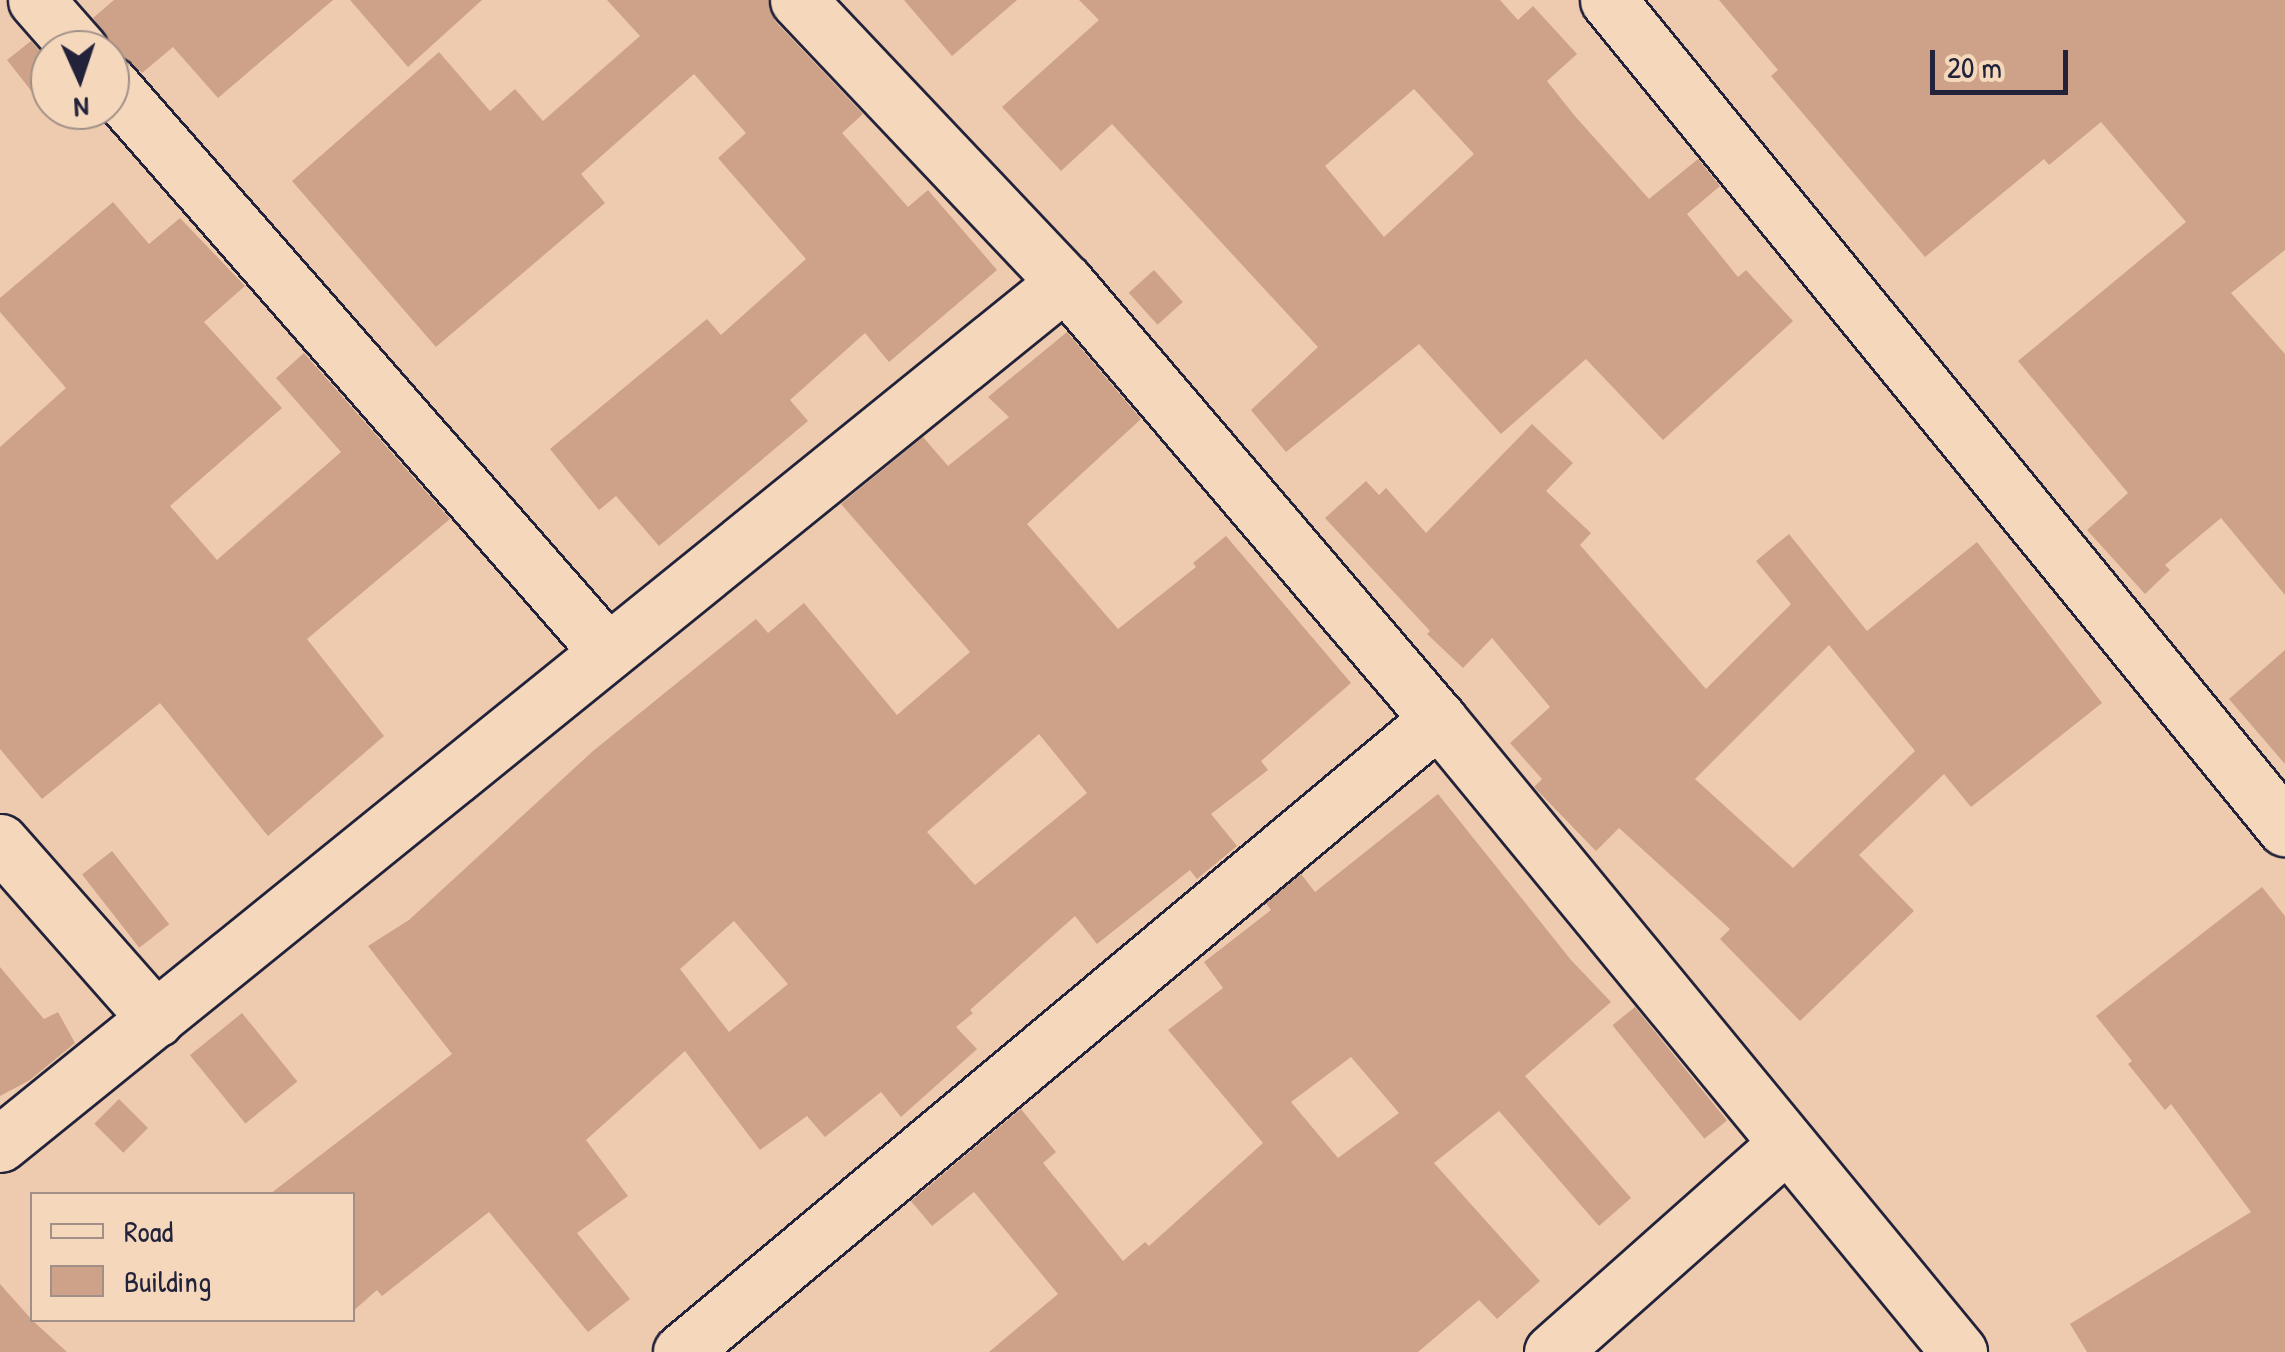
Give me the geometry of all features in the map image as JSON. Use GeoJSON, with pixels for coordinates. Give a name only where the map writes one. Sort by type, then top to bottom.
{"type":"FeatureCollection","features":[{"type":"Feature","properties":{"kind":"street"},"geometry":{"type":"LineString","coordinates":[[36,0],[62,30]]}},
{"type":"Feature","properties":{"kind":"street"},"geometry":{"type":"LineString","coordinates":[[798,0],[1065,282],[1438,718],[1959,1352]]}},
{"type":"Feature","properties":{"kind":"street"},"geometry":{"type":"LineString","coordinates":[[1608,0],[2285,828]]}},
{"type":"Feature","properties":{"kind":"street"},"geometry":{"type":"LineString","coordinates":[[130,107],[608,652]]}},
{"type":"Feature","properties":{"kind":"street"},"geometry":{"type":"LineString","coordinates":[[0,1144],[1065,282]]}},
{"type":"Feature","properties":{"kind":"street"},"geometry":{"type":"LineString","coordinates":[[681,1352],[1438,718]]}},
{"type":"Feature","properties":{"kind":"street"},"geometry":{"type":"LineString","coordinates":[[0,842],[156,1019]]}},
{"type":"Feature","properties":{"kind":"street"},"geometry":{"type":"LineString","coordinates":[[1552,1352],[1787,1143]]}},
{"type":"Feature","properties":{"kind":"building"},"geometry":{"type":"Polygon","coordinates":[[[114,0],[333,0],[218,98],[173,47],[142,73],[130,63],[130,30],[101,30],[93,18],[114,0]]]}},
{"type":"Feature","properties":{"kind":"building"},"geometry":{"type":"Polygon","coordinates":[[[350,0],[482,0],[408,67],[350,0]]]}},
{"type":"Feature","properties":{"kind":"building"},"geometry":{"type":"Polygon","coordinates":[[[607,0],[768,0],[775,21],[863,114],[842,133],[908,207],[928,190],[997,270],[889,362],[865,333],[790,400],[808,421],[659,546],[616,496],[599,510],[550,449],[707,319],[721,335],[806,259],[718,158],[746,133],[694,74],[581,174],[605,203],[436,347],[292,181],[439,52],[490,111],[515,89],[543,121],[640,36],[607,0]]]}},
{"type":"Feature","properties":{"kind":"building"},"geometry":{"type":"Polygon","coordinates":[[[904,0],[1017,0],[952,56],[904,0]]]}},
{"type":"Feature","properties":{"kind":"building"},"geometry":{"type":"Polygon","coordinates":[[[1079,0],[1500,0],[1518,20],[1533,6],[1577,54],[1547,81],[1574,115],[1649,199],[1698,159],[1720,186],[1687,214],[1738,277],[1746,270],[1793,321],[1663,440],[1586,359],[1501,434],[1419,344],[1286,452],[1251,410],[1318,347],[1112,124],[1061,171],[1002,107],[1099,20],[1079,0]],[[1414,89],[1325,166],[1384,237],[1474,154],[1414,89]]]}},
{"type":"Feature","properties":{"kind":"building"},"geometry":{"type":"Polygon","coordinates":[[[1719,0],[2285,0],[2285,250],[2231,293],[2285,354],[2285,595],[2221,518],[2165,565],[2170,570],[2145,594],[2087,530],[2128,493],[2018,361],[2186,222],[2101,122],[2049,165],[2044,159],[1925,257],[1771,76],[1778,70],[1719,0]]]}},
{"type":"Feature","properties":{"kind":"building"},"geometry":{"type":"Polygon","coordinates":[[[30,42],[30,89],[7,60],[30,42]]]}},
{"type":"Feature","properties":{"kind":"building"},"geometry":{"type":"Polygon","coordinates":[[[113,202],[149,244],[180,218],[245,286],[204,322],[282,408],[170,506],[217,560],[341,452],[276,378],[304,353],[450,519],[307,639],[384,736],[268,836],[160,703],[42,799],[0,749],[0,447],[66,388],[0,312],[0,298],[113,202]]]}},
{"type":"Feature","properties":{"kind":"building"},"geometry":{"type":"Polygon","coordinates":[[[1154,270],[1183,302],[1158,325],[1129,293],[1154,270]]]}},
{"type":"Feature","properties":{"kind":"building"},"geometry":{"type":"Polygon","coordinates":[[[1067,332],[1141,419],[1027,524],[1118,629],[1196,567],[1193,563],[1226,536],[1351,683],[1261,761],[1268,770],[1211,814],[1237,846],[1197,879],[1190,870],[1097,944],[1075,916],[970,1010],[973,1013],[956,1027],[977,1049],[901,1117],[881,1092],[825,1137],[807,1116],[760,1150],[685,1051],[586,1140],[628,1196],[577,1233],[630,1299],[588,1332],[489,1212],[382,1296],[377,1290],[355,1309],[355,1192],[273,1192],[452,1054],[368,946],[409,920],[593,751],[756,619],[768,633],[804,603],[897,715],[970,652],[841,504],[923,437],[948,466],[1009,417],[988,397],[1067,332]],[[1039,734],[927,832],[975,885],[1087,793],[1039,734]],[[734,921],[680,969],[729,1032],[788,984],[734,921]]]}},
{"type":"Feature","properties":{"kind":"building"},"geometry":{"type":"Polygon","coordinates":[[[1532,424],[1573,463],[1546,491],[1591,533],[1580,545],[1706,689],[1791,604],[1756,561],[1789,534],[1867,631],[1977,542],[2102,703],[1971,807],[1944,774],[1859,855],[1914,911],[1800,1021],[1720,939],[1730,929],[1619,828],[1596,851],[1534,787],[1542,779],[1510,743],[1550,707],[1492,638],[1463,668],[1427,634],[1430,631],[1325,518],[1366,481],[1379,495],[1386,488],[1426,533],[1532,424]],[[1829,645],[1695,779],[1793,868],[1915,751],[1829,645]]]}},
{"type":"Feature","properties":{"kind":"building"},"geometry":{"type":"Polygon","coordinates":[[[2285,650],[2285,764],[2229,699],[2285,650]]]}},
{"type":"Feature","properties":{"kind":"building"},"geometry":{"type":"Polygon","coordinates":[[[1438,794],[1571,960],[1611,1002],[1525,1076],[1631,1198],[1599,1226],[1499,1111],[1434,1163],[1540,1281],[1497,1319],[1479,1300],[1418,1352],[989,1352],[1058,1294],[974,1192],[932,1226],[911,1201],[1021,1109],[1056,1152],[1043,1163],[1123,1261],[1145,1242],[1149,1246],[1263,1143],[1168,1030],[1223,988],[1204,962],[1271,910],[1266,903],[1301,874],[1315,892],[1438,794]],[[1351,1057],[1291,1102],[1338,1158],[1399,1113],[1351,1057]]]}},
{"type":"Feature","properties":{"kind":"building"},"geometry":{"type":"Polygon","coordinates":[[[112,851],[169,924],[139,948],[82,874],[112,851]]]}},
{"type":"Feature","properties":{"kind":"building"},"geometry":{"type":"Polygon","coordinates":[[[2262,887],[2285,916],[2285,1352],[2087,1352],[2070,1324],[2251,1212],[2171,1104],[2165,1110],[2128,1064],[2132,1061],[2096,1016],[2262,887]]]}},
{"type":"Feature","properties":{"kind":"building"},"geometry":{"type":"Polygon","coordinates":[[[0,967],[44,1019],[58,1012],[75,1043],[30,1080],[0,1096],[0,967]]]}},
{"type":"Feature","properties":{"kind":"building"},"geometry":{"type":"Polygon","coordinates":[[[1635,1007],[1727,1120],[1704,1139],[1612,1025],[1635,1007]]]}},
{"type":"Feature","properties":{"kind":"building"},"geometry":{"type":"Polygon","coordinates":[[[242,1013],[297,1081],[245,1124],[190,1055],[242,1013]]]}},
{"type":"Feature","properties":{"kind":"building"},"geometry":{"type":"Polygon","coordinates":[[[119,1099],[148,1128],[123,1153],[94,1124],[119,1099]]]}},
{"type":"Feature","properties":{"kind":"building"},"geometry":{"type":"Polygon","coordinates":[[[0,1284],[30,1322],[67,1352],[0,1352],[0,1284]]]}}]}
